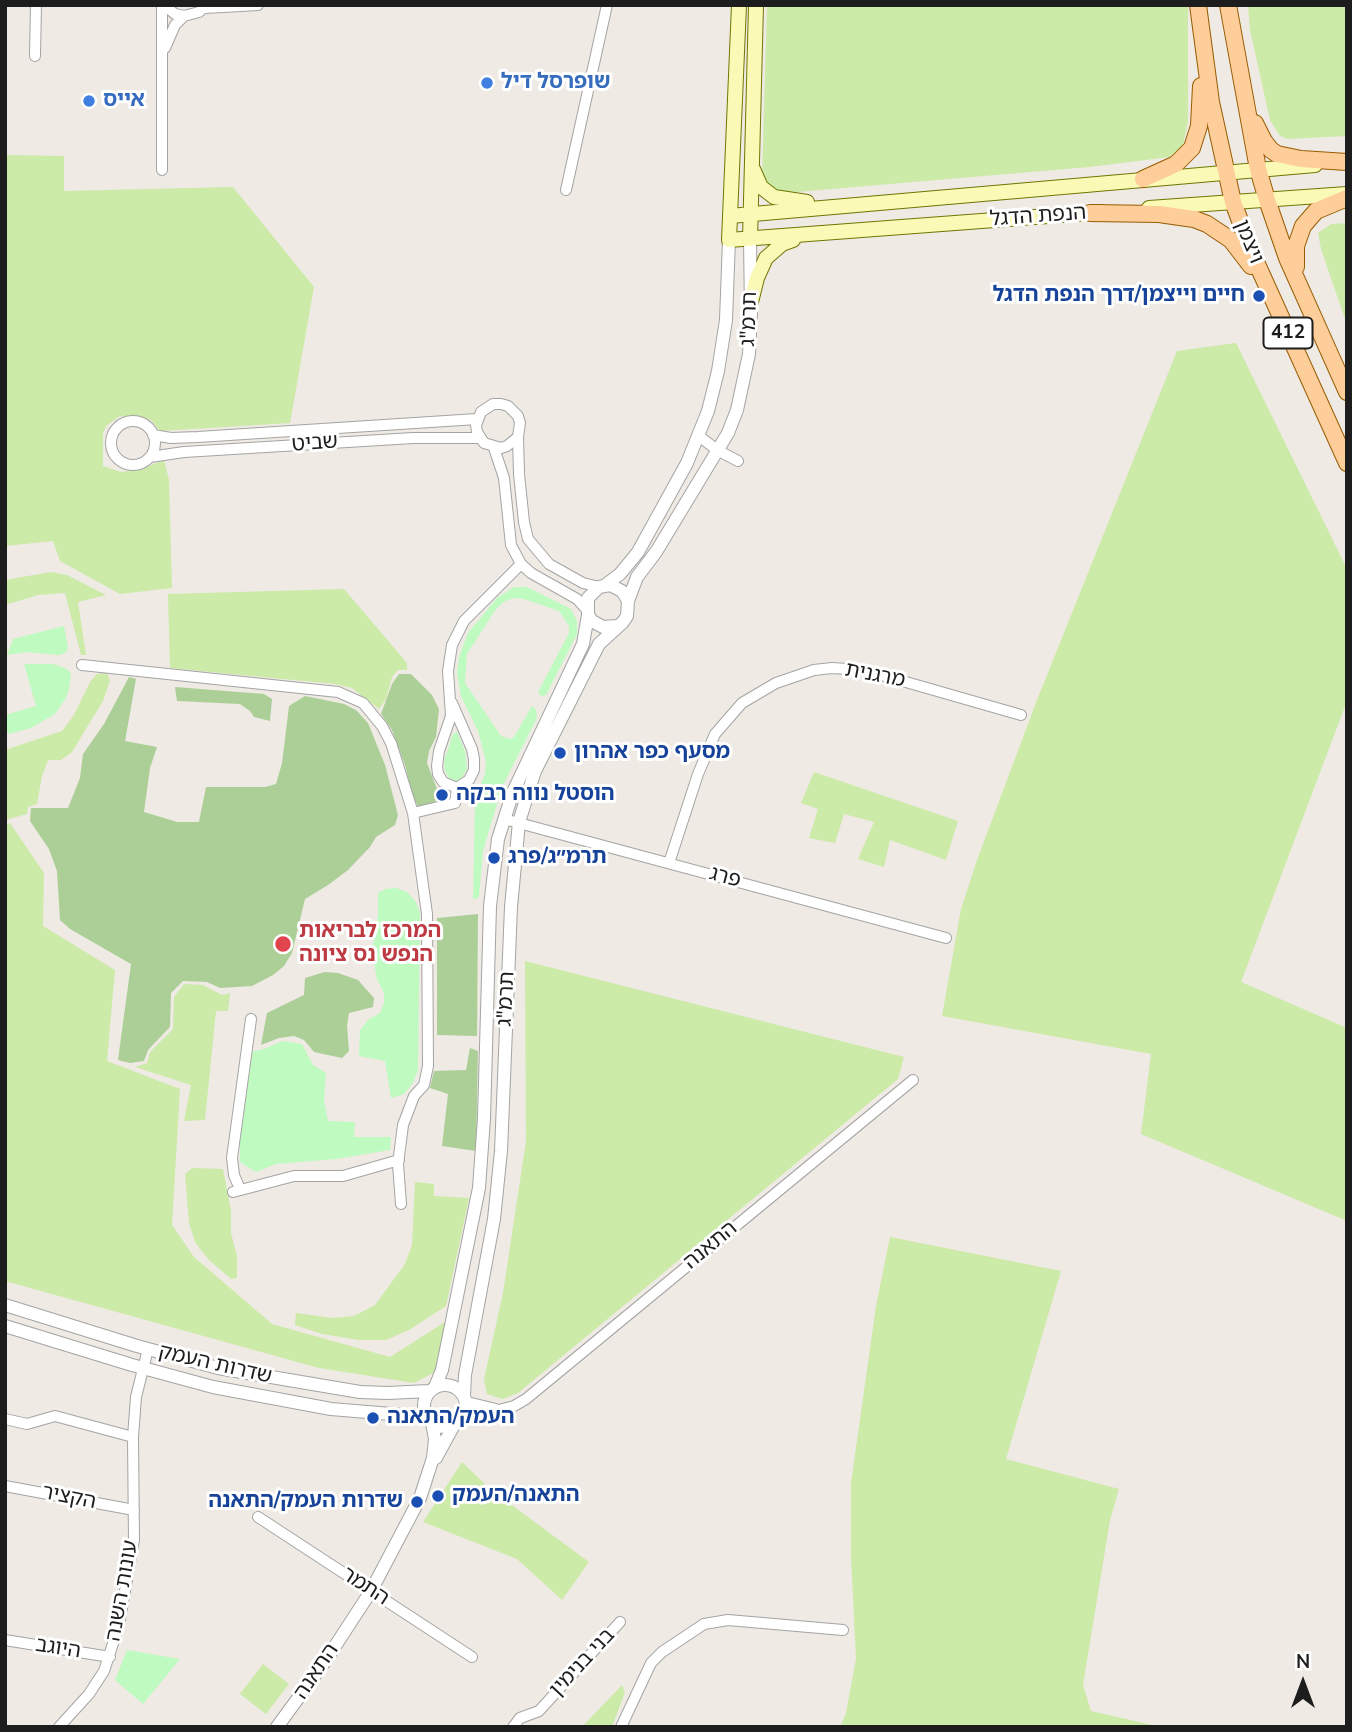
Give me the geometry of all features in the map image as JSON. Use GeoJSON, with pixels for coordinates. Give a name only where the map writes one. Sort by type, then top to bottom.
{"type":"FeatureCollection","features":[{"type":"Feature","properties":{"kind":"main road","name":"תרמ\"ג"},"geometry":{"type":"LineString","coordinates":[[729,240],[739,5]]}},
{"type":"Feature","properties":{"kind":"main road","name":"תרמ\"ג"},"geometry":{"type":"LineString","coordinates":[[750,240],[756,5]]}},
{"type":"Feature","properties":{"kind":"main road","name":"ויצמן"},"geometry":{"type":"LineString","coordinates":[[1198,5],[1211,102],[1233,202],[1252,253],[1347,463]]}},
{"type":"Feature","properties":{"kind":"main road","name":"ויצמן"},"geometry":{"type":"LineString","coordinates":[[1228,5],[1243,94],[1267,200],[1298,284],[1347,393]]}},
{"type":"Feature","properties":{"kind":"main road"},"geometry":{"type":"LineString","coordinates":[[1143,179],[1176,164],[1192,148],[1199,126],[1204,52]]}},
{"type":"Feature","properties":{"kind":"main road"},"geometry":{"type":"LineString","coordinates":[[1243,94],[1259,132],[1270,149],[1286,157],[1347,162]]}},
{"type":"Feature","properties":{"kind":"main road","name":"הנפת הדגל"},"geometry":{"type":"LineString","coordinates":[[730,216],[1347,162]]}},
{"type":"Feature","properties":{"kind":"main road"},"geometry":{"type":"LineString","coordinates":[[752,167],[761,187],[774,197],[800,202],[854,204]]}},
{"type":"Feature","properties":{"kind":"main road","name":"הנפת הדגל"},"geometry":{"type":"LineString","coordinates":[[729,240],[1233,202],[1347,196]]}},
{"type":"Feature","properties":{"kind":"main road"},"geometry":{"type":"LineString","coordinates":[[1298,284],[1296,246],[1303,226],[1316,211],[1347,196]]}},
{"type":"Feature","properties":{"kind":"main road"},"geometry":{"type":"LineString","coordinates":[[1090,213],[1178,216],[1207,224],[1231,240],[1273,300]]}},
{"type":"Feature","properties":{"kind":"main road"},"geometry":{"type":"LineString","coordinates":[[751,302],[766,258],[782,244],[809,235]]}},
{"type":"Feature","properties":{"kind":"street"},"geometry":{"type":"LineString","coordinates":[[35,56],[36,5]]}},
{"type":"Feature","properties":{"kind":"street"},"geometry":{"type":"LineString","coordinates":[[163,5],[184,16],[199,12],[206,6],[228,8],[258,5]]}},
{"type":"Feature","properties":{"kind":"street"},"geometry":{"type":"LineString","coordinates":[[162,170],[163,5]]}},
{"type":"Feature","properties":{"kind":"street"},"geometry":{"type":"LineString","coordinates":[[566,190],[607,5]]}},
{"type":"Feature","properties":{"kind":"street"},"geometry":{"type":"LineString","coordinates":[[163,54],[172,31],[184,16]]}},
{"type":"Feature","properties":{"kind":"street","name":"תרמ\"ג"},"geometry":{"type":"LineString","coordinates":[[601,587],[620,574],[635,556],[687,463],[699,436],[718,371],[726,320],[729,240]]}},
{"type":"Feature","properties":{"kind":"street","name":"תרמ\"ג"},"geometry":{"type":"LineString","coordinates":[[628,601],[637,577],[656,552],[718,450],[737,410],[746,377],[751,302],[750,240]]}},
{"type":"Feature","properties":{"kind":"street"},"geometry":{"type":"LineString","coordinates":[[493,404],[508,406],[518,416],[518,437],[522,510],[528,539],[550,564],[583,583],[622,590],[628,601],[627,615],[617,626],[603,627],[592,621],[578,599],[531,573],[521,564],[511,545],[504,478],[494,448],[480,438],[477,432],[477,419],[481,412],[493,404]]}},
{"type":"Feature","properties":{"kind":"street","name":"שביט"},"geometry":{"type":"LineString","coordinates":[[153,435],[171,438],[198,437],[477,419]]}},
{"type":"Feature","properties":{"kind":"street"},"geometry":{"type":"LineString","coordinates":[[124,423],[142,423],[153,435],[155,443],[150,457],[142,463],[124,463],[117,459],[111,443],[117,428],[124,423]]}},
{"type":"Feature","properties":{"kind":"street"},"geometry":{"type":"LineString","coordinates":[[699,436],[738,461]]}},
{"type":"Feature","properties":{"kind":"street"},"geometry":{"type":"LineString","coordinates":[[494,448],[508,446],[518,437]]}},
{"type":"Feature","properties":{"kind":"street","name":"שביט"},"geometry":{"type":"LineString","coordinates":[[150,457],[184,452],[400,438],[480,438]]}},
{"type":"Feature","properties":{"kind":"street"},"geometry":{"type":"LineString","coordinates":[[457,788],[443,782],[437,766],[439,751],[449,726],[452,704],[449,657],[456,633],[488,594],[521,564]]}},
{"type":"Feature","properties":{"kind":"street"},"geometry":{"type":"LineString","coordinates":[[587,612],[588,598],[601,587]]}},
{"type":"Feature","properties":{"kind":"street","name":"תרמ\"ג"},"geometry":{"type":"LineString","coordinates":[[432,1389],[442,1370],[479,1188],[494,861],[504,818],[528,758],[583,644],[587,612]]}},
{"type":"Feature","properties":{"kind":"street","name":"תרמ\"ג"},"geometry":{"type":"LineString","coordinates":[[466,1399],[465,1374],[494,1219],[501,1151],[511,918],[519,822],[535,771],[548,743],[599,644],[617,626]]}},
{"type":"Feature","properties":{"kind":"street"},"geometry":{"type":"LineString","coordinates":[[82,665],[326,690],[352,697],[374,714],[382,726],[391,743],[412,813],[427,914],[428,1066],[424,1084],[414,1096],[403,1125],[399,1160],[401,1204]]}},
{"type":"Feature","properties":{"kind":"street","name":"מרגנית"},"geometry":{"type":"LineString","coordinates":[[669,863],[698,774],[715,734],[742,704],[776,682],[814,670],[864,670],[1021,715]]}},
{"type":"Feature","properties":{"kind":"street"},"geometry":{"type":"LineString","coordinates":[[412,813],[455,803],[457,788],[468,780],[474,770],[472,749],[452,704]]}},
{"type":"Feature","properties":{"kind":"street","name":"פרג"},"geometry":{"type":"LineString","coordinates":[[504,818],[946,938]]}},
{"type":"Feature","properties":{"kind":"street"},"geometry":{"type":"LineString","coordinates":[[251,1018],[232,1158],[237,1190],[293,1176],[343,1176],[399,1160]]}},
{"type":"Feature","properties":{"kind":"street","name":"התאנה"},"geometry":{"type":"LineString","coordinates":[[430,1467],[458,1423],[526,1399],[913,1080]]}},
{"type":"Feature","properties":{"kind":"street","name":"שדרות העמק"},"geometry":{"type":"LineString","coordinates":[[5,1305],[218,1368],[334,1389],[388,1394],[432,1389]]}},
{"type":"Feature","properties":{"kind":"street","name":"שדרות העמק"},"geometry":{"type":"LineString","coordinates":[[5,1326],[213,1387],[331,1409],[430,1420]]}},
{"type":"Feature","properties":{"kind":"street","name":"עונות השנה"},"geometry":{"type":"LineString","coordinates":[[59,1727],[89,1694],[104,1671],[120,1625],[134,1540],[133,1437],[136,1397],[148,1349]]}},
{"type":"Feature","properties":{"kind":"street"},"geometry":{"type":"LineString","coordinates":[[466,1399],[467,1408],[458,1423],[443,1427],[430,1420],[424,1401],[432,1389],[441,1385],[455,1386],[466,1399],[487,1408],[506,1408]]}},
{"type":"Feature","properties":{"kind":"street"},"geometry":{"type":"LineString","coordinates":[[5,1419],[27,1424],[55,1416],[133,1437]]}},
{"type":"Feature","properties":{"kind":"street","name":"התאנה"},"geometry":{"type":"LineString","coordinates":[[279,1726],[371,1591],[420,1498],[435,1448],[430,1420]]}},
{"type":"Feature","properties":{"kind":"street","name":"הקציר"},"geometry":{"type":"LineString","coordinates":[[5,1486],[134,1510]]}},
{"type":"Feature","properties":{"kind":"street","name":"התמר"},"geometry":{"type":"LineString","coordinates":[[258,1517],[472,1657]]}},
{"type":"Feature","properties":{"kind":"street"},"geometry":{"type":"LineString","coordinates":[[621,1727],[651,1663],[662,1652],[704,1624],[728,1620],[843,1630]]}},
{"type":"Feature","properties":{"kind":"street","name":"בני בנימין"},"geometry":{"type":"LineString","coordinates":[[513,1727],[520,1718],[539,1711],[621,1622]]}},
{"type":"Feature","properties":{"kind":"street","name":"היוגב"},"geometry":{"type":"LineString","coordinates":[[5,1640],[110,1657]]}},
{"type":"Feature","properties":{"kind":"green space"},"geometry":{"type":"Polygon","coordinates":[[[767,5],[1188,5],[1188,121],[1183,145],[1170,157],[1089,167],[785,193],[770,192],[762,179],[767,5]]]}},
{"type":"Feature","properties":{"kind":"green space"},"geometry":{"type":"Polygon","coordinates":[[[1248,5],[1347,5],[1347,136],[1288,139],[1280,136],[1270,120],[1250,30],[1248,5]]]}},
{"type":"Feature","properties":{"kind":"green space"},"geometry":{"type":"Polygon","coordinates":[[[5,155],[64,156],[64,191],[233,187],[314,287],[290,423],[160,431],[151,420],[120,416],[106,426],[103,434],[103,466],[121,472],[142,469],[164,460],[169,480],[172,588],[120,594],[60,561],[53,541],[5,546],[5,155]]]}},
{"type":"Feature","properties":{"kind":"green space"},"geometry":{"type":"Polygon","coordinates":[[[1347,223],[1347,325],[1318,233],[1331,224],[1347,223]]]}},
{"type":"Feature","properties":{"kind":"green space"},"geometry":{"type":"Polygon","coordinates":[[[1236,343],[1347,569],[1347,701],[1241,982],[1347,1028],[1347,1221],[1141,1134],[1151,1054],[942,1016],[961,909],[977,860],[1037,700],[1177,351],[1236,343]]]}},
{"type":"Feature","properties":{"kind":"green space"},"geometry":{"type":"Polygon","coordinates":[[[51,572],[67,575],[106,595],[78,602],[86,655],[81,655],[65,593],[38,595],[5,605],[5,580],[51,572]]]}},
{"type":"Feature","properties":{"kind":"green space"},"geometry":{"type":"Polygon","coordinates":[[[514,587],[527,587],[571,609],[577,621],[577,634],[546,695],[541,696],[538,692],[569,633],[569,626],[559,611],[524,599],[505,601],[496,609],[467,654],[465,683],[501,736],[510,739],[514,737],[532,706],[536,710],[537,718],[502,787],[483,851],[479,897],[473,900],[475,799],[485,774],[486,761],[478,731],[461,696],[457,673],[459,657],[468,633],[497,598],[514,587]]]}},
{"type":"Feature","properties":{"kind":"green space"},"geometry":{"type":"Polygon","coordinates":[[[344,589],[407,663],[407,670],[398,670],[392,677],[386,699],[379,709],[352,688],[335,684],[170,668],[168,594],[344,589]]]}},
{"type":"Feature","properties":{"kind":"green space"},"geometry":{"type":"Polygon","coordinates":[[[64,626],[68,648],[65,653],[59,655],[26,652],[7,655],[13,639],[64,626]]]}},
{"type":"Feature","properties":{"kind":"green space"},"geometry":{"type":"Polygon","coordinates":[[[24,664],[53,664],[65,668],[71,673],[69,689],[55,714],[31,728],[9,734],[5,730],[5,715],[36,706],[24,664]]]}},
{"type":"Feature","properties":{"kind":"green space"},"geometry":{"type":"Polygon","coordinates":[[[107,673],[110,681],[103,701],[72,752],[61,760],[48,760],[37,804],[28,807],[27,814],[5,820],[5,750],[62,731],[74,715],[90,682],[97,674],[107,673]]]}},
{"type":"Feature","properties":{"kind":"green space"},"geometry":{"type":"Polygon","coordinates":[[[399,674],[411,674],[432,695],[439,709],[436,737],[427,763],[439,794],[438,799],[428,806],[418,806],[413,798],[392,730],[381,714],[392,684],[399,674]]]}},
{"type":"Feature","properties":{"kind":"green space"},"geometry":{"type":"Polygon","coordinates":[[[129,677],[136,679],[125,741],[157,747],[150,768],[144,812],[177,822],[199,822],[206,787],[265,787],[276,784],[282,763],[289,706],[305,696],[344,704],[356,710],[368,723],[385,765],[398,815],[395,825],[376,837],[348,870],[305,899],[292,953],[284,966],[252,986],[220,988],[207,982],[183,981],[171,993],[170,1027],[148,1050],[144,1061],[130,1063],[118,1060],[131,964],[70,929],[60,920],[57,871],[49,849],[30,821],[31,808],[68,808],[80,778],[83,754],[104,724],[129,677]]]}},
{"type":"Feature","properties":{"kind":"green space"},"geometry":{"type":"Polygon","coordinates":[[[175,687],[264,694],[272,699],[270,721],[254,717],[240,704],[177,701],[175,687]]]}},
{"type":"Feature","properties":{"kind":"green space"},"geometry":{"type":"Polygon","coordinates":[[[457,732],[465,751],[467,769],[457,781],[449,778],[444,761],[453,734],[457,732]]]}},
{"type":"Feature","properties":{"kind":"green space"},"geometry":{"type":"Polygon","coordinates":[[[814,772],[958,821],[946,860],[890,840],[884,867],[858,859],[874,822],[844,814],[835,843],[809,838],[818,809],[801,803],[814,772]]]}},
{"type":"Feature","properties":{"kind":"green space"},"geometry":{"type":"Polygon","coordinates":[[[10,823],[44,873],[43,926],[115,970],[107,1061],[180,1089],[172,1225],[194,1257],[272,1324],[390,1357],[448,1320],[435,1372],[414,1383],[319,1368],[5,1281],[5,825],[10,823]]]}},
{"type":"Feature","properties":{"kind":"green space"},"geometry":{"type":"Polygon","coordinates":[[[396,888],[407,892],[416,902],[420,913],[418,1070],[413,1083],[404,1094],[391,1098],[385,1061],[359,1056],[360,1030],[368,1020],[380,1013],[384,1003],[384,993],[377,979],[372,951],[378,915],[378,893],[396,888]]]}},
{"type":"Feature","properties":{"kind":"green space"},"geometry":{"type":"Polygon","coordinates":[[[478,914],[477,1036],[437,1035],[437,918],[478,914]]]}},
{"type":"Feature","properties":{"kind":"green space"},"geometry":{"type":"Polygon","coordinates":[[[525,961],[904,1057],[898,1079],[518,1393],[503,1399],[487,1394],[484,1379],[503,1293],[526,1141],[525,961]]]}},
{"type":"Feature","properties":{"kind":"green space"},"geometry":{"type":"Polygon","coordinates":[[[325,972],[358,980],[374,998],[373,1007],[349,1013],[349,1051],[342,1058],[314,1052],[304,1040],[294,1036],[261,1045],[267,1013],[304,995],[305,978],[325,972]]]}},
{"type":"Feature","properties":{"kind":"green space"},"geometry":{"type":"Polygon","coordinates":[[[184,984],[203,985],[222,995],[230,993],[228,1011],[216,1011],[205,1120],[184,1121],[191,1085],[135,1067],[147,1063],[150,1052],[173,1029],[174,997],[184,984]]]}},
{"type":"Feature","properties":{"kind":"green space"},"geometry":{"type":"Polygon","coordinates":[[[283,1041],[302,1044],[313,1065],[326,1073],[324,1101],[328,1121],[355,1122],[354,1137],[391,1137],[390,1150],[336,1159],[276,1164],[256,1172],[240,1162],[240,1138],[251,1052],[283,1041]]]}},
{"type":"Feature","properties":{"kind":"green space"},"geometry":{"type":"Polygon","coordinates":[[[470,1048],[478,1051],[476,1151],[442,1146],[448,1094],[430,1088],[434,1071],[466,1070],[470,1048]]]}},
{"type":"Feature","properties":{"kind":"green space"},"geometry":{"type":"Polygon","coordinates":[[[192,1168],[223,1169],[231,1210],[231,1233],[237,1256],[237,1278],[231,1279],[208,1259],[195,1242],[189,1223],[185,1174],[192,1168]]]}},
{"type":"Feature","properties":{"kind":"green space"},"geometry":{"type":"Polygon","coordinates":[[[415,1182],[434,1184],[434,1196],[469,1198],[446,1306],[409,1330],[386,1340],[359,1340],[322,1334],[295,1325],[296,1313],[333,1318],[354,1316],[375,1305],[405,1264],[412,1245],[415,1182]]]}},
{"type":"Feature","properties":{"kind":"green space"},"geometry":{"type":"Polygon","coordinates":[[[890,1237],[1061,1271],[1006,1459],[1119,1489],[1110,1520],[1083,1685],[1091,1711],[1161,1727],[840,1727],[846,1713],[856,1659],[851,1557],[851,1483],[876,1306],[890,1237]]]}},
{"type":"Feature","properties":{"kind":"green space"},"geometry":{"type":"Polygon","coordinates":[[[462,1462],[490,1489],[589,1562],[562,1600],[517,1559],[423,1522],[462,1462]]]}},
{"type":"Feature","properties":{"kind":"green space"},"geometry":{"type":"Polygon","coordinates":[[[127,1650],[180,1659],[143,1704],[115,1680],[127,1650]]]}},
{"type":"Feature","properties":{"kind":"green space"},"geometry":{"type":"Polygon","coordinates":[[[263,1664],[289,1684],[266,1714],[240,1694],[263,1664]]]}},
{"type":"Feature","properties":{"kind":"green space"},"geometry":{"type":"Polygon","coordinates":[[[622,1685],[625,1692],[612,1727],[582,1727],[622,1685]]]}},
{"type":"Feature","properties":{"kind":"place","name":"שופרסל דיל"},"geometry":{"type":"Point","coordinates":[487,83]}},
{"type":"Feature","properties":{"kind":"place","name":"אייס"},"geometry":{"type":"Point","coordinates":[89,101]}},
{"type":"Feature","properties":{"kind":"place","name":"חיים וייצמן/דרך הנפת הדגל"},"geometry":{"type":"Point","coordinates":[1259,296]}},
{"type":"Feature","properties":{"kind":"place","name":"מסעף כפר אהרון"},"geometry":{"type":"Point","coordinates":[560,753]}},
{"type":"Feature","properties":{"kind":"place","name":"הוסטל נווה רבקה"},"geometry":{"type":"Point","coordinates":[442,795]}},
{"type":"Feature","properties":{"kind":"place","name":"תרמ״ג/פרג"},"geometry":{"type":"Point","coordinates":[494,858]}},
{"type":"Feature","properties":{"kind":"place","name":"המרכז לבריאות הנפש נס ציונה"},"geometry":{"type":"Point","coordinates":[283,944]}},
{"type":"Feature","properties":{"kind":"place","name":"העמק/התאנה"},"geometry":{"type":"Point","coordinates":[373,1418]}},
{"type":"Feature","properties":{"kind":"place","name":"התאנה/העמק"},"geometry":{"type":"Point","coordinates":[438,1496]}},
{"type":"Feature","properties":{"kind":"place","name":"שדרות העמק/התאנה"},"geometry":{"type":"Point","coordinates":[417,1502]}}]}
